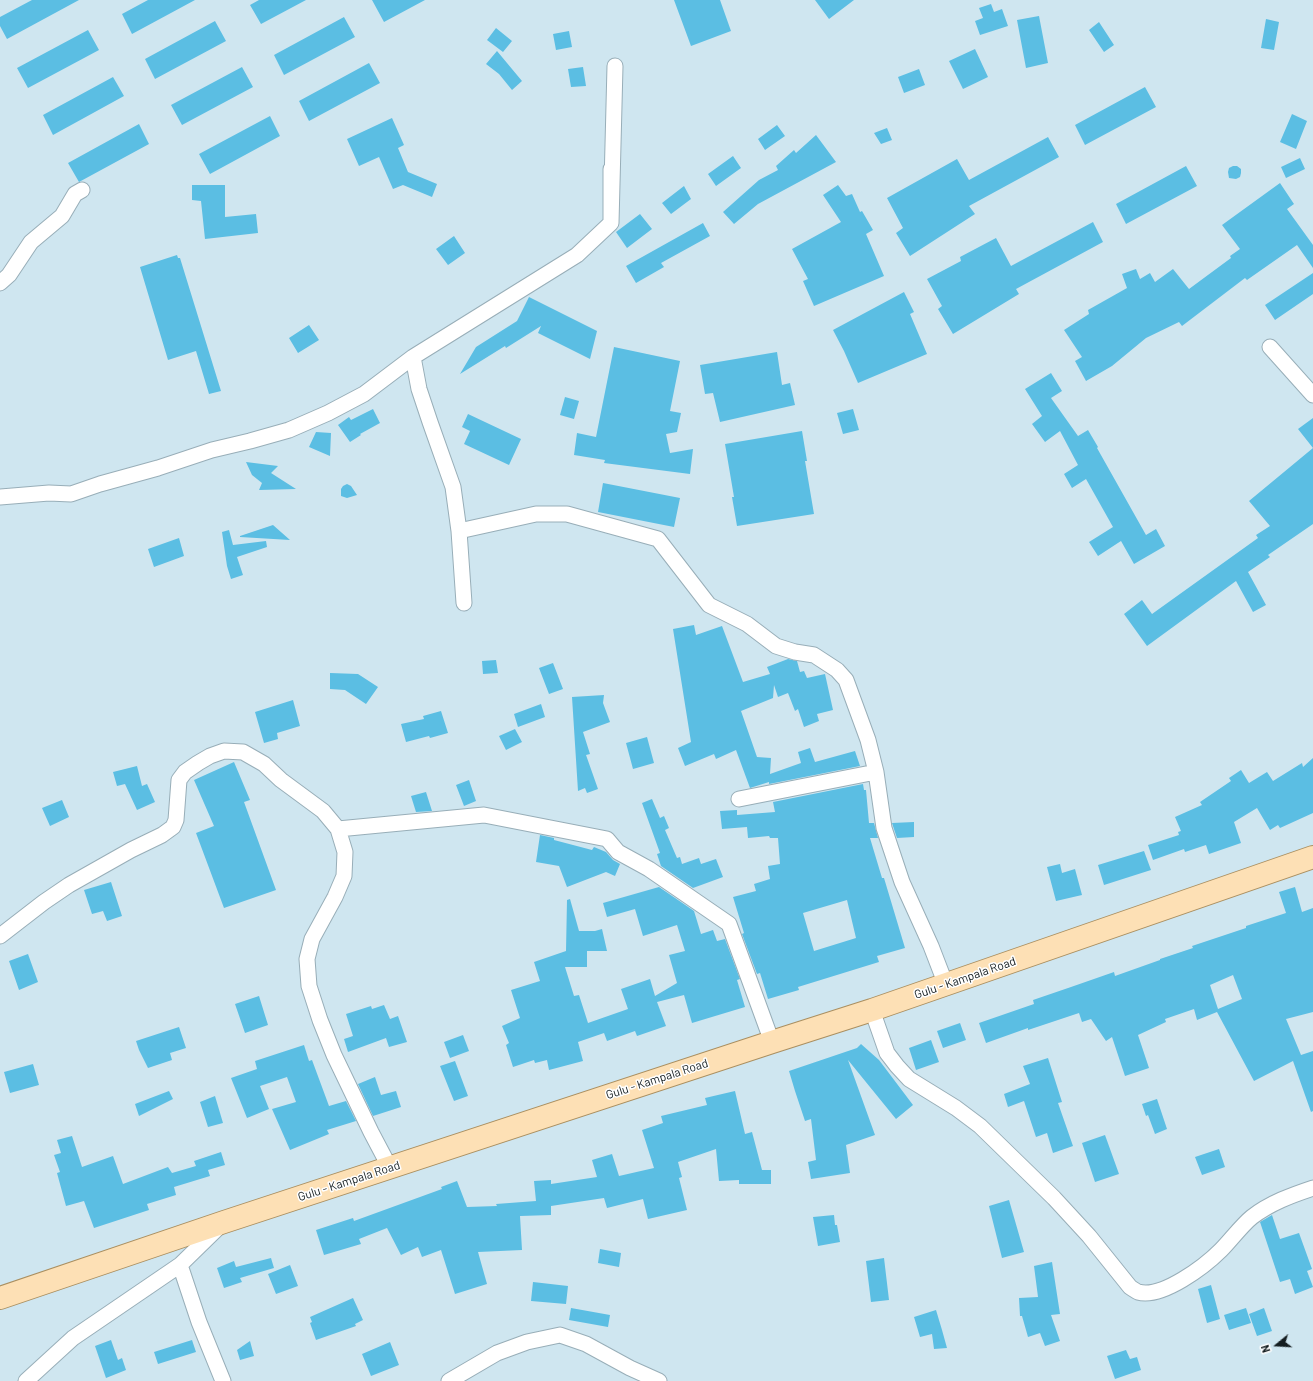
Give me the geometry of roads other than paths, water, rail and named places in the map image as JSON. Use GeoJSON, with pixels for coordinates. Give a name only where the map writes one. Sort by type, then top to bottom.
{"type":"FeatureCollection","features":[{"type":"Feature","properties":{"kind":"main road","name":"Gulu - Kampala Road"},"geometry":{"type":"LineString","coordinates":[[0,1298],[224,1222],[872,1010],[1313,858]]}},
{"type":"Feature","properties":{"kind":"street"},"geometry":{"type":"LineString","coordinates":[[0,497],[49,493],[71,494],[212,450],[289,430],[328,413],[364,394],[413,357],[577,255],[611,222],[614,66]]}},
{"type":"Feature","properties":{"kind":"street"},"geometry":{"type":"LineString","coordinates":[[611,169],[611,222]]}},
{"type":"Feature","properties":{"kind":"street"},"geometry":{"type":"LineString","coordinates":[[0,283],[9,275],[31,242],[62,216],[75,194],[82,190]]}},
{"type":"Feature","properties":{"kind":"street"},"geometry":{"type":"LineString","coordinates":[[1270,347],[1313,395]]}},
{"type":"Feature","properties":{"kind":"street"},"geometry":{"type":"LineString","coordinates":[[413,357],[419,389],[453,487],[459,531],[464,603]]}},
{"type":"Feature","properties":{"kind":"street"},"geometry":{"type":"LineString","coordinates":[[459,531],[536,514],[567,514],[658,539],[710,604],[747,624],[776,646],[795,652],[814,655],[837,670],[846,680],[868,740],[876,772],[884,828],[902,882],[931,946],[946,984]]}},
{"type":"Feature","properties":{"kind":"street"},"geometry":{"type":"LineString","coordinates":[[0,936],[69,885],[131,850],[162,835],[173,827],[176,820],[179,780],[185,772],[198,763],[210,756],[224,751],[242,752],[264,764],[280,780],[322,811],[338,829],[346,852],[344,876],[335,897],[312,939],[307,959],[309,986],[320,1020],[334,1055],[390,1168]]}},
{"type":"Feature","properties":{"kind":"street"},"geometry":{"type":"LineString","coordinates":[[739,799],[876,772]]}},
{"type":"Feature","properties":{"kind":"street"},"geometry":{"type":"LineString","coordinates":[[338,829],[484,815],[607,839],[618,852],[649,869],[729,924],[772,1042]]}},
{"type":"Feature","properties":{"kind":"street"},"geometry":{"type":"LineString","coordinates":[[872,1010],[887,1053],[909,1079],[956,1108],[980,1126],[1054,1198],[1089,1236],[1130,1288],[1139,1292],[1150,1293],[1179,1282],[1207,1263],[1251,1218],[1275,1203],[1313,1188]]}},
{"type":"Feature","properties":{"kind":"street"},"geometry":{"type":"LineString","coordinates":[[26,1381],[73,1338],[180,1265],[224,1222]]}},
{"type":"Feature","properties":{"kind":"street"},"geometry":{"type":"LineString","coordinates":[[180,1265],[199,1322],[223,1381]]}},
{"type":"Feature","properties":{"kind":"street"},"geometry":{"type":"LineString","coordinates":[[449,1381],[497,1354],[526,1342],[560,1336],[586,1344],[630,1368],[659,1381]]}}]}
